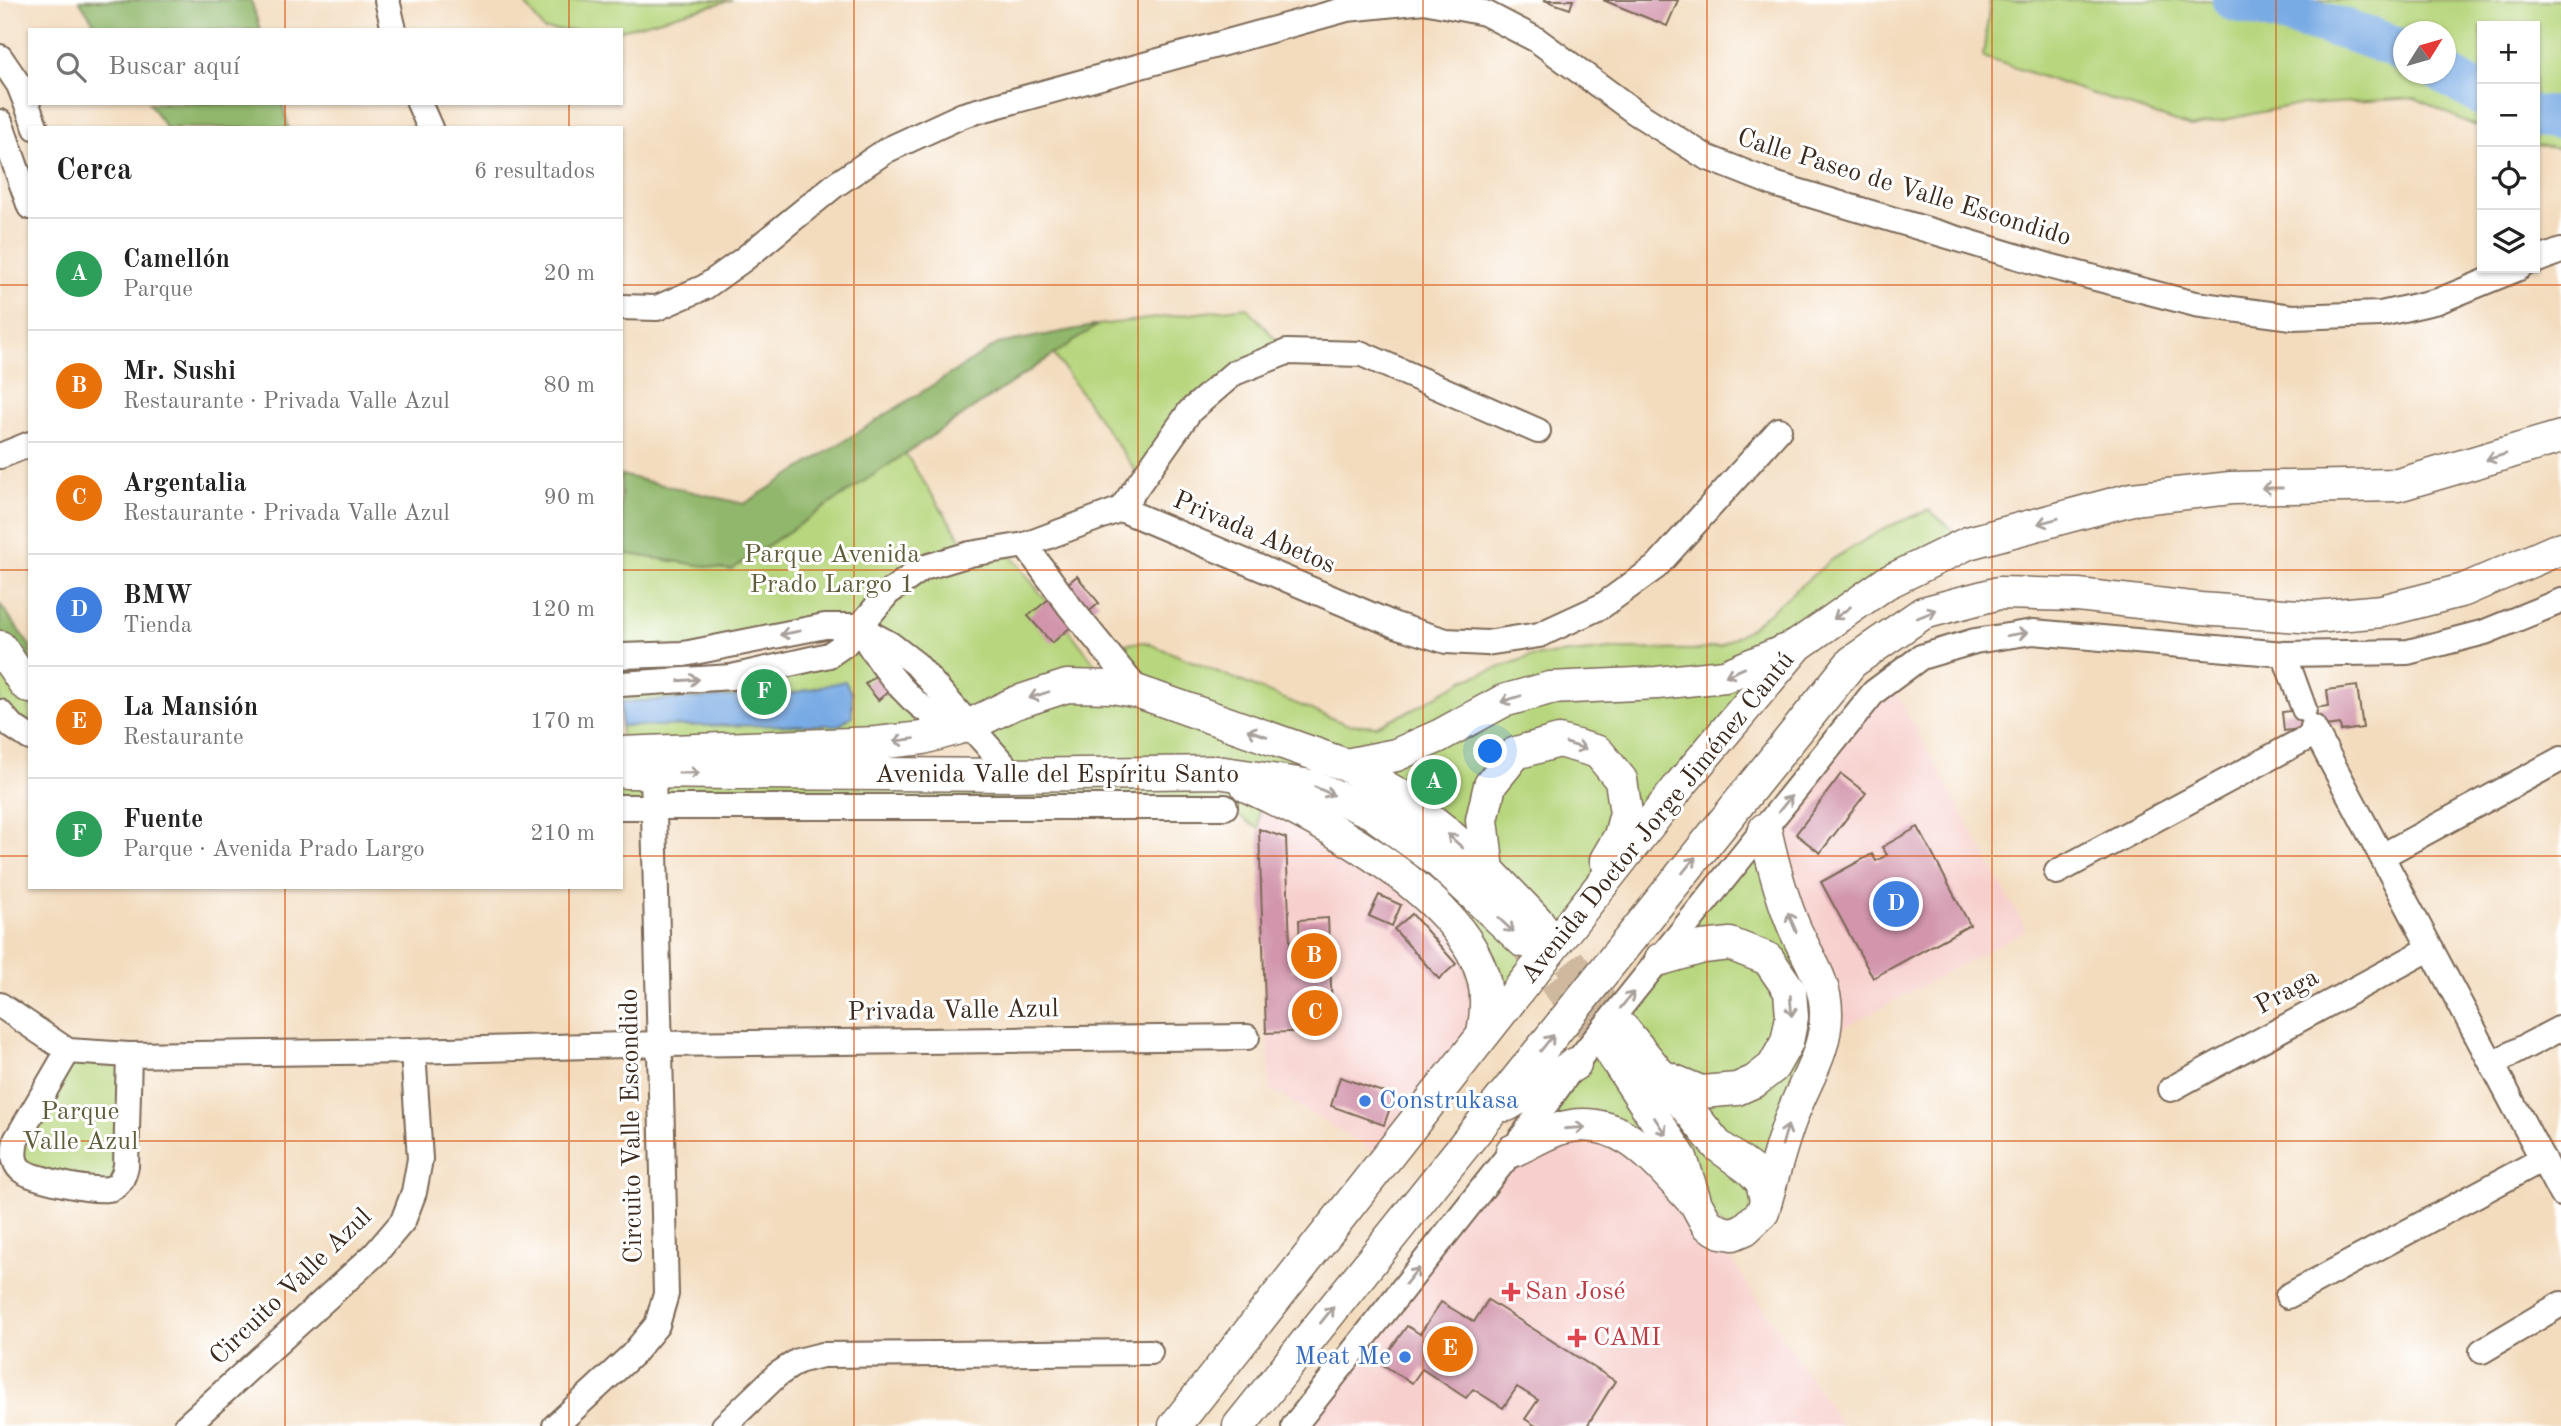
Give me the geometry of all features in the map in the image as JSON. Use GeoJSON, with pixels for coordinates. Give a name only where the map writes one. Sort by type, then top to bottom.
{"type":"FeatureCollection","features":[{"type":"Feature","properties":{"kind":"main road","name":"Avenida Doctor Jorge Jiménez Cantú"},"geometry":{"type":"LineString","coordinates":[[1175,1426],[1682,784],[1798,645],[1885,583],[1968,543],[2132,499],[2231,488],[2398,485],[2561,437]]}},
{"type":"Feature","properties":{"kind":"main road","name":"Avenida Doctor Jorge Jiménez Cantú"},"geometry":{"type":"LineString","coordinates":[[1239,1426],[1852,662],[1923,613],[1999,593],[2078,595],[2200,609],[2315,617],[2382,611],[2464,590],[2561,548]]}},
{"type":"Feature","properties":{"kind":"main road"},"geometry":{"type":"LineString","coordinates":[[1346,765],[1395,755],[1439,736],[1503,701],[1550,688],[1657,683],[1725,676],[1798,645]]}},
{"type":"Feature","properties":{"kind":"main road"},"geometry":{"type":"LineString","coordinates":[[0,647],[28,686]]}},
{"type":"Feature","properties":{"kind":"main road","name":"Avenida Valle del Espíritu Santo"},"geometry":{"type":"LineString","coordinates":[[623,753],[877,743],[923,738],[970,725],[1016,703],[1067,686],[1126,690],[1346,765],[1401,796],[1488,870],[1531,932],[1371,812],[1312,786],[1217,772],[653,777],[623,772]]}},
{"type":"Feature","properties":{"kind":"main road"},"geometry":{"type":"LineString","coordinates":[[1488,870],[1482,820],[1490,785],[1516,752],[1559,741],[1598,752],[1621,780],[1626,813],[1620,836],[1575,920]]}},
{"type":"Feature","properties":{"kind":"main road"},"geometry":{"type":"LineString","coordinates":[[1217,772],[1280,801],[1367,850],[1406,879],[1436,907],[1456,929],[1474,956],[1484,981],[1487,1008],[1483,1034]]}},
{"type":"Feature","properties":{"kind":"main road"},"geometry":{"type":"LineString","coordinates":[[1765,829],[1779,891],[1820,981],[1826,1010],[1823,1039],[1816,1063],[1789,1121],[1763,1212],[1745,1229],[1733,1234],[1707,1224],[1696,1204],[1681,1158],[1616,1039],[1658,1074],[1717,1145],[1751,1170],[1762,1182],[1766,1200]]}},
{"type":"Feature","properties":{"kind":"main road"},"geometry":{"type":"LineString","coordinates":[[1658,1074],[1701,1092],[1737,1090],[1755,1081],[1773,1067],[1787,1042],[1792,1017],[1790,991],[1768,959],[1730,944],[1703,947],[1661,959]]}},
{"type":"Feature","properties":{"kind":"main road"},"geometry":{"type":"LineString","coordinates":[[1488,1117],[1575,1064]]}},
{"type":"Feature","properties":{"kind":"main road"},"geometry":{"type":"LineString","coordinates":[[1512,1151],[1566,1127],[1602,1127],[1633,1140],[1696,1204]]}},
{"type":"Feature","properties":{"kind":"street"},"geometry":{"type":"LineString","coordinates":[[387,0],[394,28]]}},
{"type":"Feature","properties":{"kind":"street","name":"Calle Paseo de Valle Escondido"},"geometry":{"type":"LineString","coordinates":[[623,307],[657,308],[705,287],[835,185],[887,150],[964,115],[1347,9],[1424,1],[1485,13],[1537,40],[1635,112],[1706,157],[1777,185],[2036,262],[2195,304],[2292,317],[2381,314],[2438,301],[2506,273]]}},
{"type":"Feature","properties":{"kind":"street"},"geometry":{"type":"LineString","coordinates":[[0,57],[9,89],[35,126]]}},
{"type":"Feature","properties":{"kind":"street"},"geometry":{"type":"LineString","coordinates":[[420,105],[429,126]]}},
{"type":"Feature","properties":{"kind":"street"},"geometry":{"type":"LineString","coordinates":[[0,122],[28,200]]}},
{"type":"Feature","properties":{"kind":"street"},"geometry":{"type":"LineString","coordinates":[[2540,259],[2561,251]]}},
{"type":"Feature","properties":{"kind":"street","name":"Privada Abetos"},"geometry":{"type":"LineString","coordinates":[[1538,430],[1362,354],[1287,352],[1234,373],[1190,411],[1121,509],[1395,625],[1446,641],[1486,643],[1539,635],[1602,606],[1656,566],[1779,430]]}},
{"type":"Feature","properties":{"kind":"street"},"geometry":{"type":"LineString","coordinates":[[0,456],[28,445]]}},
{"type":"Feature","properties":{"kind":"street"},"geometry":{"type":"LineString","coordinates":[[623,684],[732,677],[829,655],[845,644],[857,626],[888,593],[923,568],[970,554],[1016,547],[1121,509]]}},
{"type":"Feature","properties":{"kind":"street"},"geometry":{"type":"LineString","coordinates":[[1016,547],[1070,607],[1126,690]]}},
{"type":"Feature","properties":{"kind":"street"},"geometry":{"type":"LineString","coordinates":[[1293,1426],[1512,1151],[1575,1064],[1874,692],[1921,657],[1975,641],[2033,632],[2284,654],[2408,652],[2485,632],[2561,601]]}},
{"type":"Feature","properties":{"kind":"street"},"geometry":{"type":"LineString","coordinates":[[623,656],[684,654],[825,626],[857,626]]}},
{"type":"Feature","properties":{"kind":"street"},"geometry":{"type":"LineString","coordinates":[[857,626],[876,658],[914,700],[937,717],[970,725],[1013,775]]}},
{"type":"Feature","properties":{"kind":"street"},"geometry":{"type":"LineString","coordinates":[[2284,654],[2311,723],[2561,1194]]}},
{"type":"Feature","properties":{"kind":"street"},"geometry":{"type":"LineString","coordinates":[[0,712],[12,726],[28,737]]}},
{"type":"Feature","properties":{"kind":"street"},"geometry":{"type":"LineString","coordinates":[[2057,872],[2311,723]]}},
{"type":"Feature","properties":{"kind":"street"},"geometry":{"type":"LineString","coordinates":[[2382,856],[2561,759]]}},
{"type":"Feature","properties":{"kind":"street","name":"Circuito Valle Escondido"},"geometry":{"type":"LineString","coordinates":[[555,1426],[632,1355],[657,1325],[666,1294],[653,777]]}},
{"type":"Feature","properties":{"kind":"street"},"geometry":{"type":"LineString","coordinates":[[623,807],[1225,807]]}},
{"type":"Feature","properties":{"kind":"street","name":"Praga"},"geometry":{"type":"LineString","coordinates":[[2171,1089],[2431,948]]}},
{"type":"Feature","properties":{"kind":"street"},"geometry":{"type":"LineString","coordinates":[[0,1005],[68,1051],[129,1055],[413,1052],[660,1044]]}},
{"type":"Feature","properties":{"kind":"street"},"geometry":{"type":"LineString","coordinates":[[2492,1064],[2561,1028]]}},
{"type":"Feature","properties":{"kind":"street","name":"Privada Valle Azul"},"geometry":{"type":"LineString","coordinates":[[660,1044],[1247,1037]]}},
{"type":"Feature","properties":{"kind":"street"},"geometry":{"type":"LineString","coordinates":[[68,1051],[16,1140],[13,1155],[19,1169],[33,1177],[97,1190],[111,1188],[122,1180],[126,1166],[129,1055]]}},
{"type":"Feature","properties":{"kind":"street","name":"Circuito Valle Azul"},"geometry":{"type":"LineString","coordinates":[[186,1426],[375,1254],[403,1221],[414,1192],[420,1159],[413,1052]]}},
{"type":"Feature","properties":{"kind":"street"},"geometry":{"type":"LineString","coordinates":[[2288,1296],[2543,1159]]}},
{"type":"Feature","properties":{"kind":"street"},"geometry":{"type":"LineString","coordinates":[[2482,1351],[2561,1304]]}},
{"type":"Feature","properties":{"kind":"street"},"geometry":{"type":"LineString","coordinates":[[724,1426],[777,1375],[798,1361],[822,1355],[1150,1352]]}},
{"type":"Feature","properties":{"kind":"shaded area"},"geometry":{"type":"Polygon","coordinates":[[[1889,680],[2026,930],[1823,1039],[1765,829],[1889,680]]]}},
{"type":"Feature","properties":{"kind":"shaded area"},"geometry":{"type":"Polygon","coordinates":[[[1258,791],[1456,930],[1483,1034],[1387,1159],[1270,1089],[1258,791]]]}},
{"type":"Feature","properties":{"kind":"shaded area"},"geometry":{"type":"Polygon","coordinates":[[[1603,1127],[1707,1224],[1842,1426],[1294,1426],[1512,1151],[1603,1127]]]}},
{"type":"Feature","properties":{"kind":"green space"},"geometry":{"type":"Polygon","coordinates":[[[79,0],[251,0],[259,28],[98,28],[79,0]]]}},
{"type":"Feature","properties":{"kind":"green space"},"geometry":{"type":"Polygon","coordinates":[[[522,0],[732,0],[623,29],[543,28],[522,0]]]}},
{"type":"Feature","properties":{"kind":"green space"},"geometry":{"type":"Polygon","coordinates":[[[1990,0],[2561,0],[2561,149],[2540,146],[2540,21],[2477,21],[2477,127],[2415,98],[2290,106],[2191,127],[1983,57],[1990,0]]]}},
{"type":"Feature","properties":{"kind":"green space"},"geometry":{"type":"Polygon","coordinates":[[[150,105],[283,105],[288,126],[165,126],[150,105]]]}},
{"type":"Feature","properties":{"kind":"green space"},"geometry":{"type":"Polygon","coordinates":[[[1247,307],[1287,352],[1234,373],[1142,480],[1053,353],[1098,325],[1247,307]]]}},
{"type":"Feature","properties":{"kind":"green space"},"geometry":{"type":"Polygon","coordinates":[[[1098,325],[731,570],[623,553],[623,475],[744,504],[998,344],[1098,325]]]}},
{"type":"Feature","properties":{"kind":"green space","name":"Parque Avenida Prado Largo 1"},"geometry":{"type":"Polygon","coordinates":[[[905,453],[970,553],[1006,549],[1113,687],[1100,646],[1145,642],[1346,724],[1376,726],[1412,710],[1464,680],[1529,657],[1611,649],[1699,650],[1720,646],[1752,627],[1831,560],[1887,527],[1929,510],[1968,543],[1798,645],[1575,920],[1523,940],[1523,984],[1483,1034],[1456,929],[1258,792],[1259,829],[1225,807],[623,807],[623,772],[1012,775],[970,725],[623,753],[623,684],[830,657],[857,627],[623,656],[623,553],[731,570],[905,453]],[[890,644],[896,680],[970,723],[890,644]]]}},
{"type":"Feature","properties":{"kind":"green space"},"geometry":{"type":"Polygon","coordinates":[[[0,604],[28,643],[28,684],[0,647],[0,604]]]}},
{"type":"Feature","properties":{"kind":"green space"},"geometry":{"type":"Polygon","coordinates":[[[0,647],[28,684],[28,736],[0,712],[0,647]]]}},
{"type":"Feature","properties":{"kind":"green space"},"geometry":{"type":"Polygon","coordinates":[[[1765,829],[1826,1010],[1763,1212],[1733,1234],[1603,1127],[1512,1151],[1625,1002],[1765,829]]]}},
{"type":"Feature","properties":{"kind":"green space","name":"Parque Valle Azul"},"geometry":{"type":"Polygon","coordinates":[[[69,1054],[126,1058],[131,1188],[0,1162],[69,1054]]]}},
{"type":"Feature","properties":{"kind":"water"},"geometry":{"type":"Polygon","coordinates":[[[845,681],[852,694],[852,716],[840,725],[623,726],[623,702],[790,694],[845,681]]]}},
{"type":"Feature","properties":{"kind":"building"},"geometry":{"type":"Polygon","coordinates":[[[1544,0],[1573,0],[1570,9],[1544,0]]]}},
{"type":"Feature","properties":{"kind":"building"},"geometry":{"type":"Polygon","coordinates":[[[1603,0],[1678,0],[1667,26],[1603,0]]]}},
{"type":"Feature","properties":{"kind":"building"},"geometry":{"type":"Polygon","coordinates":[[[1077,576],[1099,603],[1052,643],[1028,616],[1077,576]]]}},
{"type":"Feature","properties":{"kind":"building"},"geometry":{"type":"Polygon","coordinates":[[[911,648],[924,664],[878,700],[865,684],[911,648]]]}},
{"type":"Feature","properties":{"kind":"building"},"geometry":{"type":"Polygon","coordinates":[[[2357,686],[2363,728],[2341,731],[2340,724],[2284,731],[2282,712],[2329,706],[2327,690],[2357,686]]]}},
{"type":"Feature","properties":{"kind":"building"},"geometry":{"type":"Polygon","coordinates":[[[1841,774],[1866,793],[1820,853],[1796,834],[1841,774]]]}},
{"type":"Feature","properties":{"kind":"building"},"geometry":{"type":"Polygon","coordinates":[[[1918,827],[1970,925],[1873,978],[1821,882],[1872,854],[1876,861],[1887,855],[1882,847],[1918,827]]]}},
{"type":"Feature","properties":{"kind":"building"},"geometry":{"type":"Polygon","coordinates":[[[1259,829],[1286,838],[1291,971],[1301,971],[1299,920],[1328,918],[1333,1030],[1266,1033],[1259,829]]]}},
{"type":"Feature","properties":{"kind":"building"},"geometry":{"type":"Polygon","coordinates":[[[1379,895],[1401,905],[1392,926],[1369,916],[1379,895]]]}},
{"type":"Feature","properties":{"kind":"building"},"geometry":{"type":"Polygon","coordinates":[[[1412,914],[1456,964],[1439,979],[1394,929],[1412,914]]]}},
{"type":"Feature","properties":{"kind":"building"},"geometry":{"type":"Polygon","coordinates":[[[1340,1077],[1394,1096],[1384,1125],[1331,1106],[1340,1077]]]}},
{"type":"Feature","properties":{"kind":"building"},"geometry":{"type":"Polygon","coordinates":[[[1488,1300],[1615,1381],[1587,1426],[1536,1426],[1525,1419],[1538,1400],[1517,1387],[1503,1408],[1473,1389],[1466,1398],[1422,1369],[1412,1383],[1380,1363],[1407,1326],[1420,1334],[1441,1302],[1474,1322],[1488,1300]]]}},
{"type":"Feature","properties":{"kind":"waterway"},"geometry":{"type":"LineString","coordinates":[[2233,0],[2341,28],[2393,47]]}},
{"type":"Feature","properties":{"kind":"waterway"},"geometry":{"type":"LineString","coordinates":[[2456,80],[2477,92]]}},
{"type":"Feature","properties":{"kind":"waterway"},"geometry":{"type":"LineString","coordinates":[[2540,117],[2561,119]]}},
{"type":"Feature","properties":{"kind":"tunnel"},"geometry":{"type":"LineString","coordinates":[[1539,924],[1624,1030]]}},
{"type":"Feature","properties":{"kind":"tunnel"},"geometry":{"type":"LineString","coordinates":[[1523,942],[1609,1049]]}},
{"type":"Feature","properties":{"kind":"place","name":"Fuente"},"geometry":{"type":"Point","coordinates":[764,692]}},
{"type":"Feature","properties":{"kind":"place","name":"Camellón"},"geometry":{"type":"Point","coordinates":[1434,782]}},
{"type":"Feature","properties":{"kind":"place","name":"BMW"},"geometry":{"type":"Point","coordinates":[1896,904]}},
{"type":"Feature","properties":{"kind":"place","name":"Mr. Sushi"},"geometry":{"type":"Point","coordinates":[1314,956]}},
{"type":"Feature","properties":{"kind":"place","name":"Argentalia"},"geometry":{"type":"Point","coordinates":[1315,1013]}},
{"type":"Feature","properties":{"kind":"place","name":"Construkasa"},"geometry":{"type":"Point","coordinates":[1365,1101]}},
{"type":"Feature","properties":{"kind":"place","name":"San José"},"geometry":{"type":"Point","coordinates":[1511,1292]}},
{"type":"Feature","properties":{"kind":"place","name":"CAMI"},"geometry":{"type":"Point","coordinates":[1577,1338]}},
{"type":"Feature","properties":{"kind":"place","name":"La Mansión"},"geometry":{"type":"Point","coordinates":[1450,1349]}},
{"type":"Feature","properties":{"kind":"place","name":"Meat Me"},"geometry":{"type":"Point","coordinates":[1405,1357]}}]}
